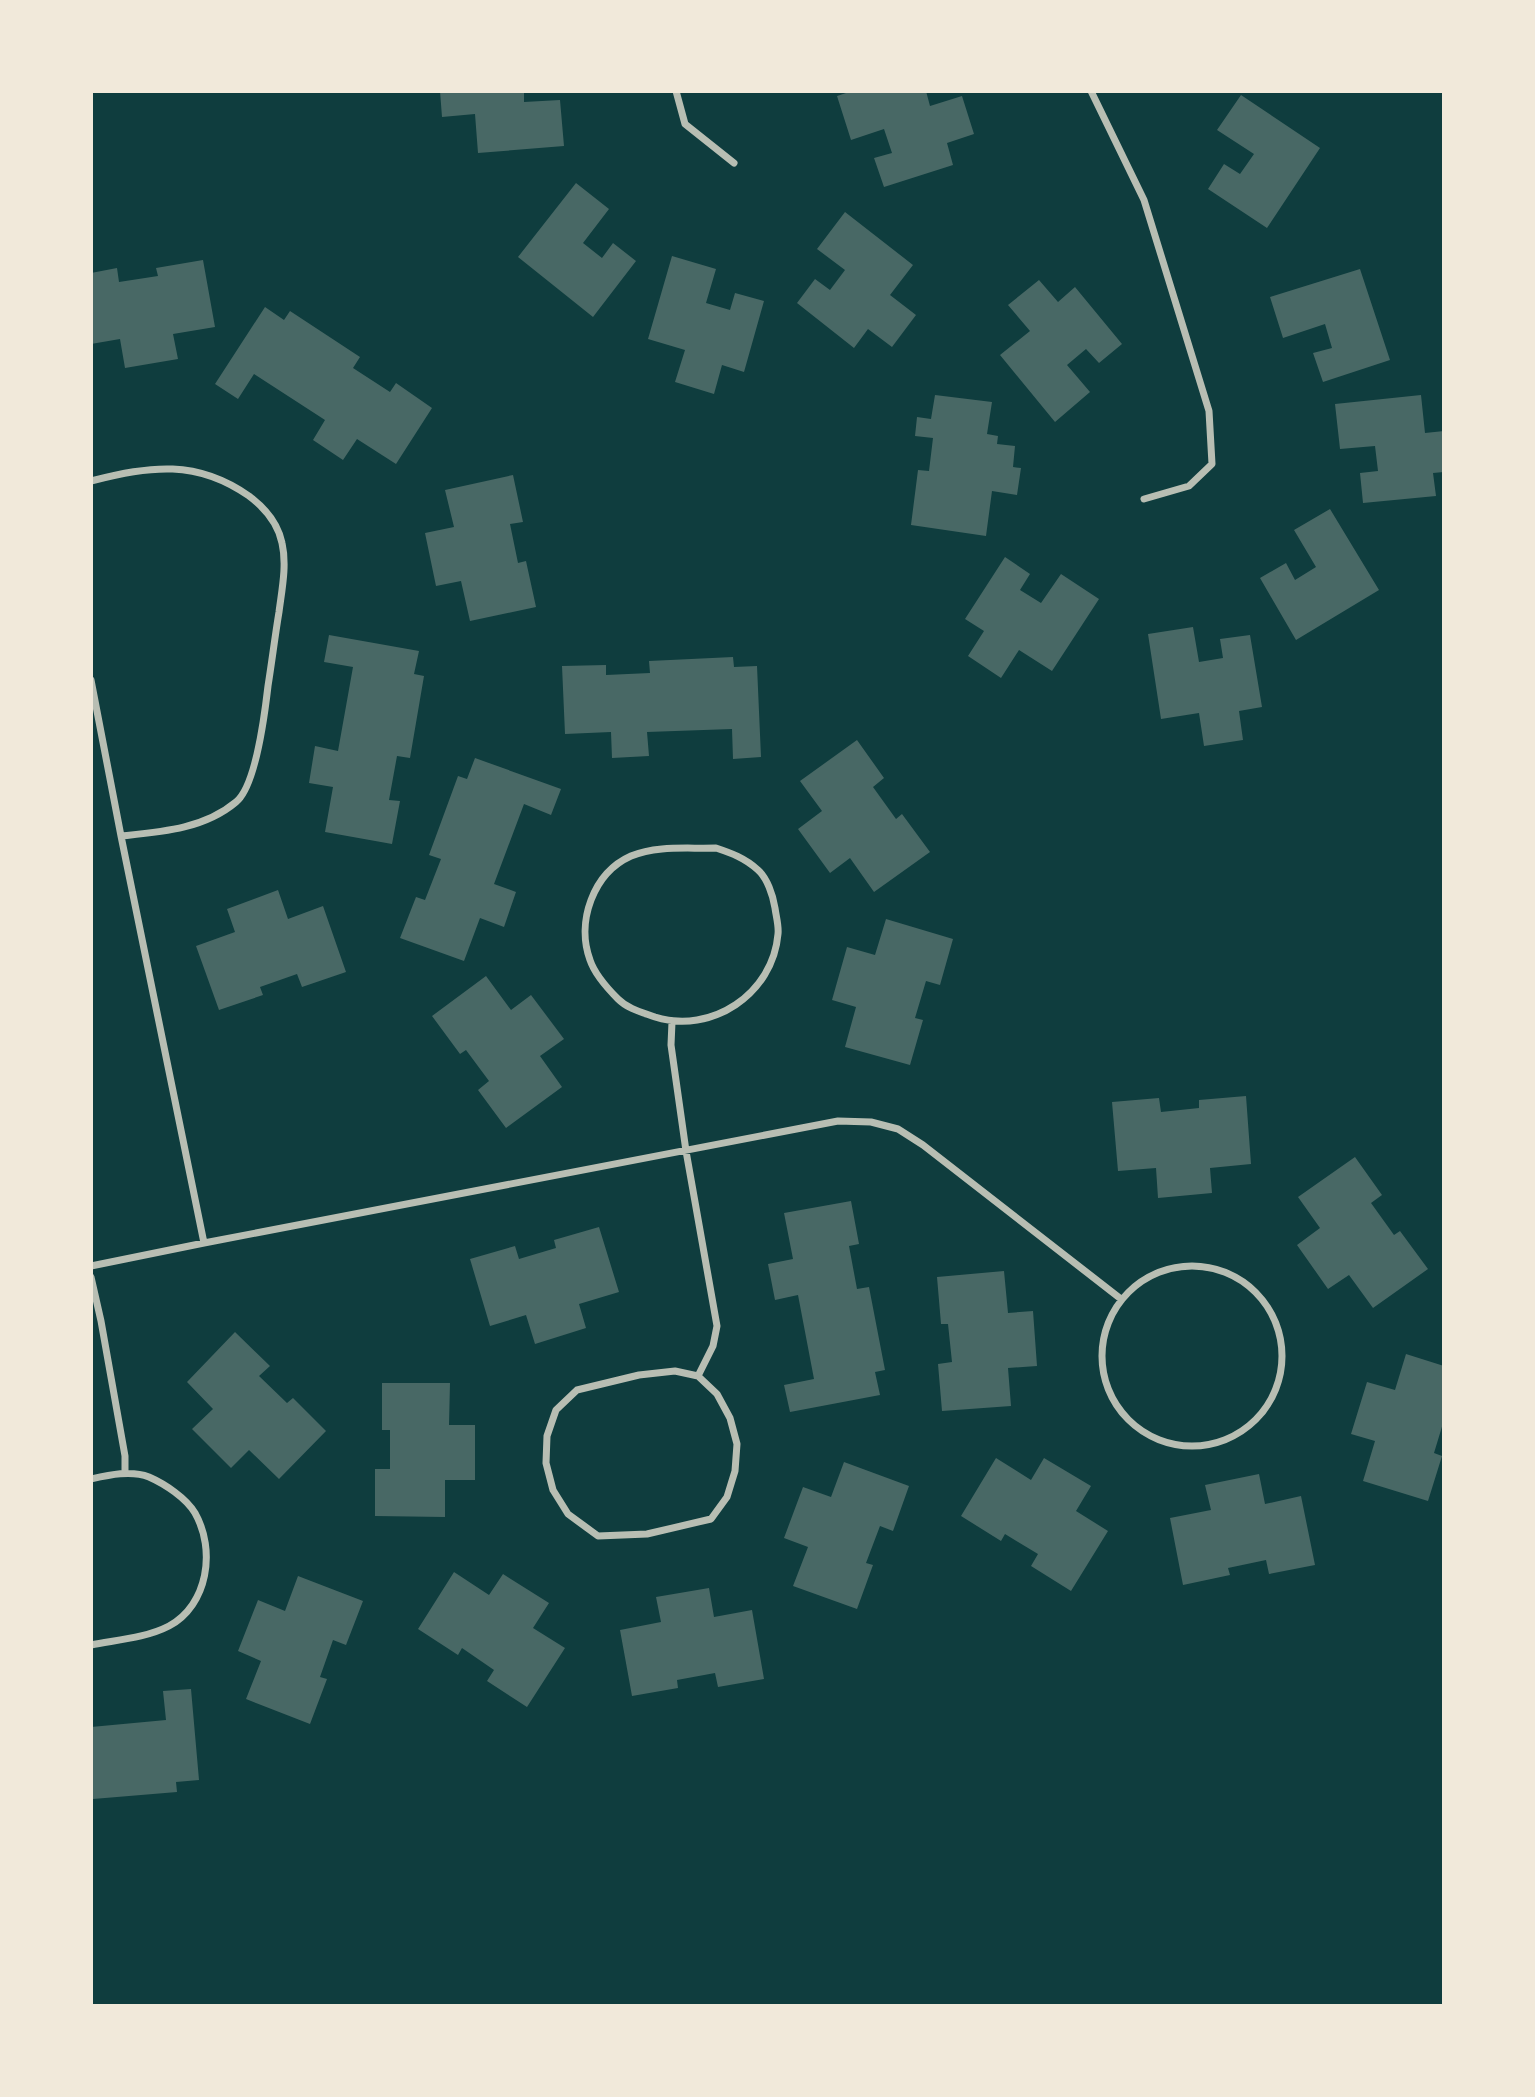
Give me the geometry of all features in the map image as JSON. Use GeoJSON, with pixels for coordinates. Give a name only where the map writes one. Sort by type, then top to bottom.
{"type":"FeatureCollection","features":[{"type":"Feature","properties":{"kind":"street"},"geometry":{"type":"LineString","coordinates":[[676,91],[685,124],[734,163]]}},
{"type":"Feature","properties":{"kind":"street"},"geometry":{"type":"LineString","coordinates":[[1091,91],[1144,200],[1209,411],[1212,464],[1189,486],[1144,499]]}},
{"type":"Feature","properties":{"kind":"street"},"geometry":{"type":"LineString","coordinates":[[91,481],[130,471],[169,469],[201,472],[229,482],[260,504],[274,521],[282,543],[284,570],[268,687],[250,782],[239,801],[212,818],[175,830],[121,836]]}},
{"type":"Feature","properties":{"kind":"street"},"geometry":{"type":"LineString","coordinates":[[91,680],[204,1242]]}},
{"type":"Feature","properties":{"kind":"street"},"geometry":{"type":"LineString","coordinates":[[716,848],[740,856],[760,872],[773,896],[779,933],[773,956],[759,984],[742,1001],[716,1016],[672,1022],[626,1007],[605,986],[590,960],[584,935],[587,909],[598,885],[616,865],[632,856],[659,849],[716,848]]}},
{"type":"Feature","properties":{"kind":"street"},"geometry":{"type":"LineString","coordinates":[[672,1022],[671,1045],[686,1151],[717,1326],[713,1346],[698,1376]]}},
{"type":"Feature","properties":{"kind":"street"},"geometry":{"type":"LineString","coordinates":[[91,1266],[838,1121],[871,1122],[898,1129],[923,1145],[1121,1299]]}},
{"type":"Feature","properties":{"kind":"street"},"geometry":{"type":"LineString","coordinates":[[1191,1265],[1218,1268],[1242,1280],[1262,1298],[1276,1321],[1283,1347],[1282,1374],[1272,1399],[1254,1423],[1229,1439],[1199,1447],[1170,1444],[1142,1432],[1120,1411],[1106,1385],[1101,1355],[1107,1325],[1121,1299],[1141,1281],[1165,1269],[1191,1265]]}},
{"type":"Feature","properties":{"kind":"street"},"geometry":{"type":"LineString","coordinates":[[91,1277],[125,1456],[125,1473]]}},
{"type":"Feature","properties":{"kind":"street"},"geometry":{"type":"LineString","coordinates":[[675,1371],[698,1376],[718,1395],[730,1418],[737,1444],[735,1471],[727,1497],[711,1519],[647,1534],[598,1536],[568,1514],[553,1490],[546,1463],[547,1436],[556,1409],[577,1390],[639,1375],[675,1371]]}},
{"type":"Feature","properties":{"kind":"street"},"geometry":{"type":"LineString","coordinates":[[91,1479],[125,1473],[148,1477],[178,1495],[194,1511],[203,1531],[207,1565],[202,1587],[188,1610],[170,1625],[149,1634],[91,1645]]}},
{"type":"Feature","properties":{"kind":"building"},"geometry":{"type":"Polygon","coordinates":[[[440,91],[524,91],[524,102],[560,100],[564,146],[478,153],[475,114],[442,117],[440,91]]]}},
{"type":"Feature","properties":{"kind":"building"},"geometry":{"type":"Polygon","coordinates":[[[852,91],[926,91],[930,106],[962,96],[974,134],[947,143],[953,165],[884,187],[874,158],[892,153],[884,129],[851,140],[837,96],[852,91]]]}},
{"type":"Feature","properties":{"kind":"building"},"geometry":{"type":"Polygon","coordinates":[[[1241,95],[1320,148],[1267,228],[1208,189],[1224,164],[1240,174],[1254,154],[1217,130],[1241,95]]]}},
{"type":"Feature","properties":{"kind":"building"},"geometry":{"type":"Polygon","coordinates":[[[576,183],[609,209],[583,243],[602,258],[613,243],[636,261],[593,317],[518,257],[576,183]]]}},
{"type":"Feature","properties":{"kind":"building"},"geometry":{"type":"Polygon","coordinates":[[[845,212],[913,265],[890,295],[916,315],[892,347],[868,329],[854,348],[797,303],[815,279],[830,290],[845,270],[817,249],[845,212]]]}},
{"type":"Feature","properties":{"kind":"building"},"geometry":{"type":"Polygon","coordinates":[[[672,256],[716,269],[706,303],[730,310],[735,293],[764,301],[744,372],[722,365],[714,394],[675,382],[685,350],[648,339],[672,256]]]}},
{"type":"Feature","properties":{"kind":"building"},"geometry":{"type":"Polygon","coordinates":[[[203,260],[215,327],[173,334],[178,359],[125,368],[120,339],[91,344],[91,273],[117,268],[119,282],[158,276],[156,268],[203,260]]]}},
{"type":"Feature","properties":{"kind":"building"},"geometry":{"type":"Polygon","coordinates":[[[1360,269],[1390,360],[1323,382],[1313,353],[1332,348],[1325,324],[1283,338],[1270,297],[1360,269]]]}},
{"type":"Feature","properties":{"kind":"building"},"geometry":{"type":"Polygon","coordinates":[[[1039,280],[1058,302],[1075,287],[1122,344],[1099,363],[1086,349],[1067,365],[1090,392],[1055,422],[1000,355],[1030,331],[1008,305],[1039,280]]]}},
{"type":"Feature","properties":{"kind":"building"},"geometry":{"type":"Polygon","coordinates":[[[265,307],[284,320],[290,311],[360,357],[353,368],[390,392],[396,383],[432,408],[396,464],[357,439],[343,460],[313,440],[325,420],[254,374],[238,399],[215,384],[265,307]]]}},
{"type":"Feature","properties":{"kind":"building"},"geometry":{"type":"Polygon","coordinates":[[[935,395],[992,402],[987,434],[998,436],[997,444],[1015,446],[1013,467],[1021,468],[1017,495],[992,491],[986,536],[911,525],[918,470],[929,471],[933,438],[915,436],[917,417],[931,419],[935,395]]]}},
{"type":"Feature","properties":{"kind":"building"},"geometry":{"type":"Polygon","coordinates":[[[1421,395],[1425,433],[1444,431],[1444,472],[1433,473],[1436,496],[1363,503],[1360,473],[1378,471],[1375,446],[1340,449],[1335,404],[1421,395]]]}},
{"type":"Feature","properties":{"kind":"building"},"geometry":{"type":"Polygon","coordinates":[[[513,475],[523,522],[510,524],[518,563],[526,561],[536,607],[470,621],[461,581],[436,586],[425,533],[454,527],[445,490],[513,475]]]}},
{"type":"Feature","properties":{"kind":"building"},"geometry":{"type":"Polygon","coordinates":[[[1330,509],[1379,590],[1296,640],[1260,578],[1286,563],[1295,580],[1316,567],[1294,530],[1330,509]]]}},
{"type":"Feature","properties":{"kind":"building"},"geometry":{"type":"Polygon","coordinates":[[[1005,557],[1030,574],[1020,590],[1041,603],[1061,574],[1099,599],[1052,671],[1019,650],[1001,678],[968,656],[984,631],[965,619],[1005,557]]]}},
{"type":"Feature","properties":{"kind":"building"},"geometry":{"type":"Polygon","coordinates":[[[1193,627],[1199,662],[1223,658],[1220,639],[1250,635],[1262,707],[1239,711],[1243,740],[1204,746],[1199,713],[1161,719],[1148,634],[1193,627]]]}},
{"type":"Feature","properties":{"kind":"building"},"geometry":{"type":"Polygon","coordinates":[[[329,635],[419,651],[414,674],[424,676],[410,758],[397,756],[389,800],[400,801],[392,844],[325,832],[333,787],[309,783],[315,746],[338,751],[353,667],[324,662],[329,635]]]}},
{"type":"Feature","properties":{"kind":"building"},"geometry":{"type":"Polygon","coordinates":[[[733,657],[734,667],[757,666],[761,757],[733,759],[732,729],[647,732],[649,756],[612,758],[611,732],[565,734],[562,666],[606,665],[606,675],[650,673],[649,661],[733,657]]]}},
{"type":"Feature","properties":{"kind":"building"},"geometry":{"type":"Polygon","coordinates":[[[857,740],[884,778],[873,787],[896,819],[902,814],[930,852],[874,892],[850,858],[830,873],[798,829],[822,811],[800,781],[857,740]]]}},
{"type":"Feature","properties":{"kind":"building"},"geometry":{"type":"Polygon","coordinates":[[[475,758],[561,789],[551,815],[524,804],[494,884],[516,892],[504,927],[480,918],[464,961],[400,938],[416,897],[425,900],[441,859],[429,855],[458,776],[467,779],[475,758]]]}},
{"type":"Feature","properties":{"kind":"building"},"geometry":{"type":"Polygon","coordinates":[[[278,890],[288,919],[323,906],[346,972],[302,987],[297,974],[260,987],[263,995],[219,1010],[196,946],[235,932],[227,909],[278,890]]]}},
{"type":"Feature","properties":{"kind":"building"},"geometry":{"type":"Polygon","coordinates":[[[886,919],[953,939],[940,985],[926,981],[915,1018],[923,1020],[910,1065],[845,1047],[856,1007],[832,1000],[847,947],[875,955],[886,919]]]}},
{"type":"Feature","properties":{"kind":"building"},"geometry":{"type":"Polygon","coordinates":[[[486,976],[511,1010],[531,995],[564,1039],[540,1056],[562,1087],[506,1128],[478,1090],[489,1081],[466,1050],[460,1054],[432,1016],[486,976]]]}},
{"type":"Feature","properties":{"kind":"building"},"geometry":{"type":"Polygon","coordinates":[[[1246,1096],[1251,1164],[1210,1168],[1212,1193],[1158,1198],[1156,1168],[1118,1171],[1112,1102],[1159,1098],[1161,1112],[1199,1108],[1199,1100],[1246,1096]]]}},
{"type":"Feature","properties":{"kind":"building"},"geometry":{"type":"Polygon","coordinates":[[[1355,1157],[1382,1195],[1371,1203],[1394,1235],[1400,1231],[1428,1269],[1373,1308],[1349,1275],[1328,1289],[1297,1245],[1320,1228],[1298,1197],[1355,1157]]]}},
{"type":"Feature","properties":{"kind":"building"},"geometry":{"type":"Polygon","coordinates":[[[851,1201],[859,1244],[849,1246],[857,1289],[869,1287],[885,1370],[875,1372],[880,1395],[790,1412],[784,1385],[814,1379],[798,1295],[775,1300],[768,1264],[793,1259],[784,1213],[851,1201]]]}},
{"type":"Feature","properties":{"kind":"building"},"geometry":{"type":"Polygon","coordinates":[[[599,1227],[619,1292],[579,1304],[586,1328],[535,1344],[526,1315],[490,1326],[470,1259],[515,1246],[519,1259],[556,1248],[554,1240],[599,1227]]]}},
{"type":"Feature","properties":{"kind":"building"},"geometry":{"type":"Polygon","coordinates":[[[1004,1271],[1008,1313],[1033,1311],[1037,1366],[1008,1368],[1011,1406],[942,1411],[938,1364],[952,1362],[948,1324],[941,1324],[937,1277],[1004,1271]]]}},
{"type":"Feature","properties":{"kind":"building"},"geometry":{"type":"Polygon","coordinates":[[[235,1332],[270,1366],[259,1376],[287,1403],[293,1398],[326,1431],[279,1479],[249,1450],[231,1468],[192,1429],[213,1409],[187,1382],[235,1332]]]}},
{"type":"Feature","properties":{"kind":"building"},"geometry":{"type":"Polygon","coordinates":[[[1406,1354],[1444,1366],[1444,1420],[1434,1453],[1442,1456],[1428,1501],[1363,1481],[1375,1441],[1351,1434],[1367,1382],[1395,1390],[1406,1354]]]}},
{"type":"Feature","properties":{"kind":"building"},"geometry":{"type":"Polygon","coordinates":[[[382,1383],[450,1383],[449,1425],[475,1425],[475,1480],[445,1480],[445,1517],[375,1516],[375,1469],[390,1469],[390,1430],[382,1430],[382,1383]]]}},
{"type":"Feature","properties":{"kind":"building"},"geometry":{"type":"Polygon","coordinates":[[[996,1458],[1031,1480],[1044,1458],[1091,1486],[1076,1511],[1108,1531],[1071,1591],[1031,1566],[1038,1554],[1005,1534],[1001,1541],[961,1516],[996,1458]]]}},
{"type":"Feature","properties":{"kind":"building"},"geometry":{"type":"Polygon","coordinates":[[[844,1462],[909,1486],[893,1531],[880,1526],[866,1563],[873,1565],[857,1609],[793,1586],[808,1547],[784,1538],[803,1487],[831,1497],[844,1462]]]}},
{"type":"Feature","properties":{"kind":"building"},"geometry":{"type":"Polygon","coordinates":[[[1259,1474],[1265,1504],[1301,1496],[1315,1565],[1269,1574],[1266,1560],[1228,1568],[1230,1575],[1183,1585],[1170,1518],[1211,1510],[1205,1485],[1259,1474]]]}},
{"type":"Feature","properties":{"kind":"building"},"geometry":{"type":"Polygon","coordinates":[[[454,1572],[489,1595],[503,1574],[549,1603],[533,1628],[565,1648],[527,1707],[487,1681],[494,1670],[462,1648],[458,1655],[418,1629],[454,1572]]]}},
{"type":"Feature","properties":{"kind":"building"},"geometry":{"type":"Polygon","coordinates":[[[298,1576],[363,1601],[346,1645],[333,1640],[320,1677],[327,1679],[310,1724],[246,1699],[261,1661],[238,1651],[258,1600],[285,1611],[298,1576]]]}},
{"type":"Feature","properties":{"kind":"building"},"geometry":{"type":"Polygon","coordinates":[[[709,1588],[714,1617],[752,1610],[764,1679],[718,1687],[715,1673],[677,1680],[678,1688],[632,1696],[620,1630],[661,1622],[656,1597],[709,1588]]]}},
{"type":"Feature","properties":{"kind":"building"},"geometry":{"type":"Polygon","coordinates":[[[191,1689],[199,1780],[176,1782],[177,1792],[93,1799],[91,1727],[166,1720],[163,1691],[191,1689]]]}}]}
